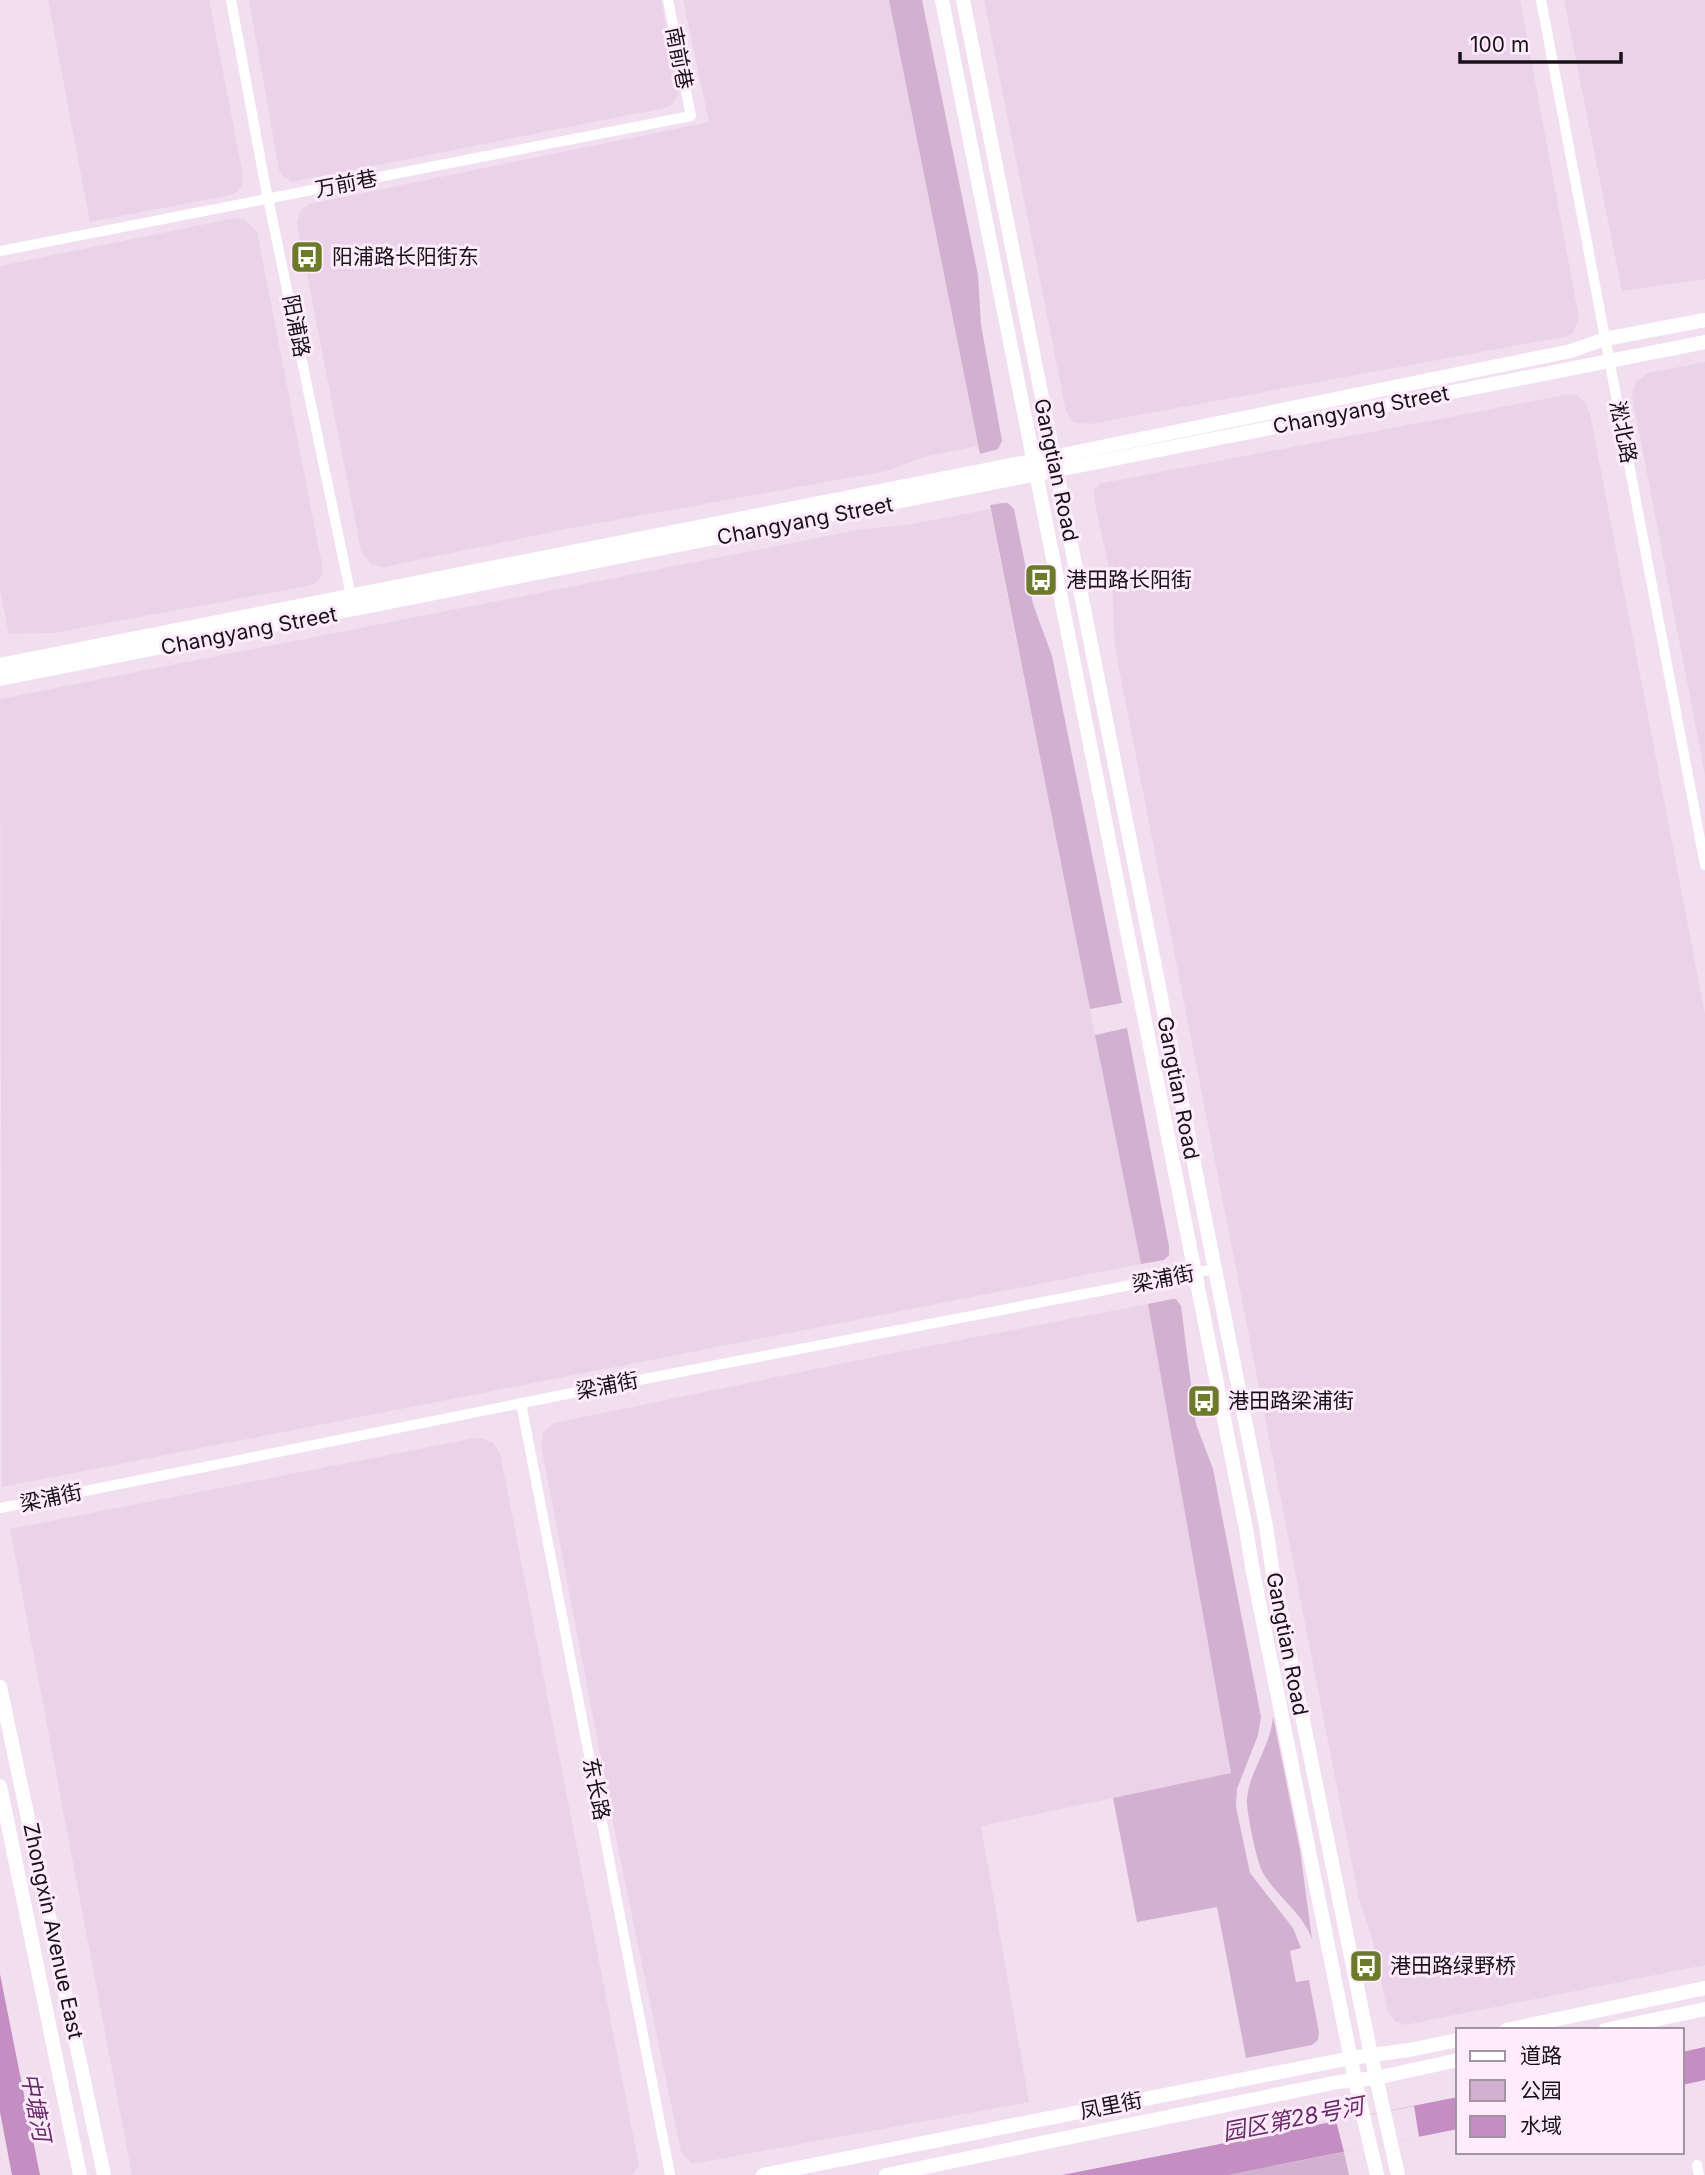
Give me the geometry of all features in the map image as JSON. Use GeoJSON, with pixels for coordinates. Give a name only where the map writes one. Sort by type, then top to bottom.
{"type":"FeatureCollection","features":[{"type":"Feature","properties":{"kind":"main road","name":"Gangtian Road"},"geometry":{"type":"LineString","coordinates":[[942,0],[1355,2080],[1377,2175]]}},
{"type":"Feature","properties":{"kind":"main road","name":"Gangtian Road"},"geometry":{"type":"LineString","coordinates":[[963,0],[1272,1568],[1398,2175]]}},
{"type":"Feature","properties":{"kind":"main road","name":"Changyang Street"},"geometry":{"type":"LineString","coordinates":[[1054,464],[1571,351],[1605,339],[1705,320]]}},
{"type":"Feature","properties":{"kind":"main road","name":"Changyang Street"},"geometry":{"type":"LineString","coordinates":[[0,679],[352,603],[1034,467],[1705,342]]}},
{"type":"Feature","properties":{"kind":"main road","name":"Changyang Street"},"geometry":{"type":"LineString","coordinates":[[0,665],[352,603]]}},
{"type":"Feature","properties":{"kind":"main road","name":"Zhongxin Avenue East"},"geometry":{"type":"LineString","coordinates":[[0,1687],[104,2175]]}},
{"type":"Feature","properties":{"kind":"main road","name":"Zhongxin Avenue East"},"geometry":{"type":"LineString","coordinates":[[0,1786],[80,2175]]}},
{"type":"Feature","properties":{"kind":"main road"},"geometry":{"type":"LineString","coordinates":[[1515,2028],[1705,1988]]}},
{"type":"Feature","properties":{"kind":"main road"},"geometry":{"type":"LineString","coordinates":[[1615,2028],[1705,2009]]}},
{"type":"Feature","properties":{"kind":"main road","name":"凤里街"},"geometry":{"type":"LineString","coordinates":[[763,2175],[1351,2058],[1456,2040]]}},
{"type":"Feature","properties":{"kind":"main road","name":"凤里街"},"geometry":{"type":"LineString","coordinates":[[886,2175],[1456,2060]]}},
{"type":"Feature","properties":{"kind":"street","name":"阳浦路"},"geometry":{"type":"LineString","coordinates":[[231,0],[352,603]]}},
{"type":"Feature","properties":{"kind":"street","name":"南前巷"},"geometry":{"type":"LineString","coordinates":[[668,0],[691,116]]}},
{"type":"Feature","properties":{"kind":"street","name":"淞北路"},"geometry":{"type":"LineString","coordinates":[[1541,0],[1705,865]]}},
{"type":"Feature","properties":{"kind":"street","name":"万前巷"},"geometry":{"type":"LineString","coordinates":[[0,251],[691,116]]}},
{"type":"Feature","properties":{"kind":"street","name":"梁浦街"},"geometry":{"type":"LineString","coordinates":[[0,1508],[521,1403],[1214,1269]]}},
{"type":"Feature","properties":{"kind":"street","name":"东长路"},"geometry":{"type":"LineString","coordinates":[[521,1403],[670,2175]]}},
{"type":"Feature","properties":{"kind":"shaded area"},"geometry":{"type":"Polygon","coordinates":[[[48,0],[209,0],[243,175],[241,187],[237,192],[90,222],[48,0]]]}},
{"type":"Feature","properties":{"kind":"shaded area"},"geometry":{"type":"Polygon","coordinates":[[[249,0],[661,0],[679,89],[678,96],[671,106],[664,108],[292,182],[279,170],[249,0]]]}},
{"type":"Feature","properties":{"kind":"shaded area"},"geometry":{"type":"Polygon","coordinates":[[[683,0],[889,0],[978,446],[924,457],[887,471],[571,528],[384,567],[371,564],[361,551],[297,223],[300,211],[309,204],[709,122],[683,0]]]}},
{"type":"Feature","properties":{"kind":"shaded area"},"geometry":{"type":"Polygon","coordinates":[[[984,0],[1520,0],[1579,318],[1573,333],[1090,424],[1074,422],[1066,411],[984,0]]]}},
{"type":"Feature","properties":{"kind":"shaded area"},"geometry":{"type":"Polygon","coordinates":[[[1564,0],[1705,0],[1705,279],[1622,291],[1564,0]]]}},
{"type":"Feature","properties":{"kind":"shaded area"},"geometry":{"type":"Polygon","coordinates":[[[235,218],[244,219],[257,232],[322,576],[314,584],[307,586],[53,633],[9,634],[0,591],[0,266],[235,218]]]}},
{"type":"Feature","properties":{"kind":"shaded area"},"geometry":{"type":"Polygon","coordinates":[[[1705,362],[1705,775],[1632,395],[1636,382],[1648,373],[1705,362]]]}},
{"type":"Feature","properties":{"kind":"shaded area"},"geometry":{"type":"Polygon","coordinates":[[[1570,394],[1585,402],[1590,414],[1705,1014],[1705,1965],[1405,2025],[1395,2021],[1388,2012],[1372,1938],[1358,1895],[1115,648],[1112,583],[1094,490],[1100,484],[1108,482],[1570,394]]]}},
{"type":"Feature","properties":{"kind":"shaded area"},"geometry":{"type":"Polygon","coordinates":[[[990,509],[1141,1264],[2,1487],[0,699],[863,529],[907,525],[990,509]]]}},
{"type":"Feature","properties":{"kind":"shaded area"},"geometry":{"type":"Polygon","coordinates":[[[1148,1304],[1231,1773],[981,1826],[1029,2102],[692,2164],[681,2152],[619,1853],[541,1445],[543,1432],[554,1423],[1148,1304]]]}},
{"type":"Feature","properties":{"kind":"shaded area"},"geometry":{"type":"Polygon","coordinates":[[[475,1438],[493,1443],[500,1453],[639,2166],[632,2175],[132,2175],[10,1529],[475,1438]]]}},
{"type":"Feature","properties":{"kind":"green space"},"geometry":{"type":"Polygon","coordinates":[[[889,0],[922,0],[978,275],[981,325],[1002,441],[998,449],[980,454],[889,0]]]}},
{"type":"Feature","properties":{"kind":"green space"},"geometry":{"type":"Polygon","coordinates":[[[1008,503],[1014,509],[1033,604],[1052,656],[1122,1003],[1090,1009],[990,505],[1008,503]]]}},
{"type":"Feature","properties":{"kind":"green space"},"geometry":{"type":"Polygon","coordinates":[[[1127,1028],[1169,1246],[1169,1255],[1164,1260],[1141,1264],[1095,1035],[1127,1028]]]}},
{"type":"Feature","properties":{"kind":"green space"},"geometry":{"type":"Polygon","coordinates":[[[1176,1299],[1181,1306],[1196,1424],[1213,1469],[1261,1717],[1258,1735],[1237,1789],[1236,1807],[1250,1873],[1293,1928],[1301,1948],[1290,1951],[1296,1982],[1309,1980],[1319,2032],[1318,2040],[1312,2045],[1246,2058],[1217,1907],[1137,1922],[1113,1798],[1231,1773],[1148,1304],[1176,1299]]]}},
{"type":"Feature","properties":{"kind":"green space"},"geometry":{"type":"Polygon","coordinates":[[[1273,1716],[1300,1850],[1312,1939],[1308,1929],[1263,1873],[1250,1825],[1247,1805],[1249,1789],[1268,1738],[1273,1716]]]}},
{"type":"Feature","properties":{"kind":"green space"},"geometry":{"type":"Polygon","coordinates":[[[1344,2152],[1349,2175],[1228,2175],[1344,2152]]]}},
{"type":"Feature","properties":{"kind":"water"},"geometry":{"type":"Polygon","coordinates":[[[0,1974],[40,2175],[12,2175],[0,2112],[0,1974]]]}},
{"type":"Feature","properties":{"kind":"water"},"geometry":{"type":"Polygon","coordinates":[[[1705,2047],[1705,2080],[1684,2085],[1684,2052],[1705,2047]]]}},
{"type":"Feature","properties":{"kind":"water"},"geometry":{"type":"Polygon","coordinates":[[[1456,2097],[1456,2129],[1228,2175],[1062,2175],[1456,2097]]]}},
{"type":"Feature","properties":{"kind":"pier"},"geometry":{"type":"Polygon","coordinates":[[[1414,2106],[1419,2137],[1344,2152],[1336,2121],[1414,2106]]]}},
{"type":"Feature","properties":{"kind":"place","name":"阳浦路长阳街东"},"geometry":{"type":"Point","coordinates":[307,257]}},
{"type":"Feature","properties":{"kind":"place","name":"港田路长阳街"},"geometry":{"type":"Point","coordinates":[1041,580]}},
{"type":"Feature","properties":{"kind":"place","name":"港田路梁浦街"},"geometry":{"type":"Point","coordinates":[1204,1401]}},
{"type":"Feature","properties":{"kind":"place","name":"港田路绿野桥"},"geometry":{"type":"Point","coordinates":[1366,1966]}},
{"type":"Feature","properties":{"kind":"water label","name":"中塘河"},"geometry":{"type":"Point","coordinates":[36,2107]}},
{"type":"Feature","properties":{"kind":"water label","name":"园区第28号河"},"geometry":{"type":"Point","coordinates":[1293,2119]}}]}
